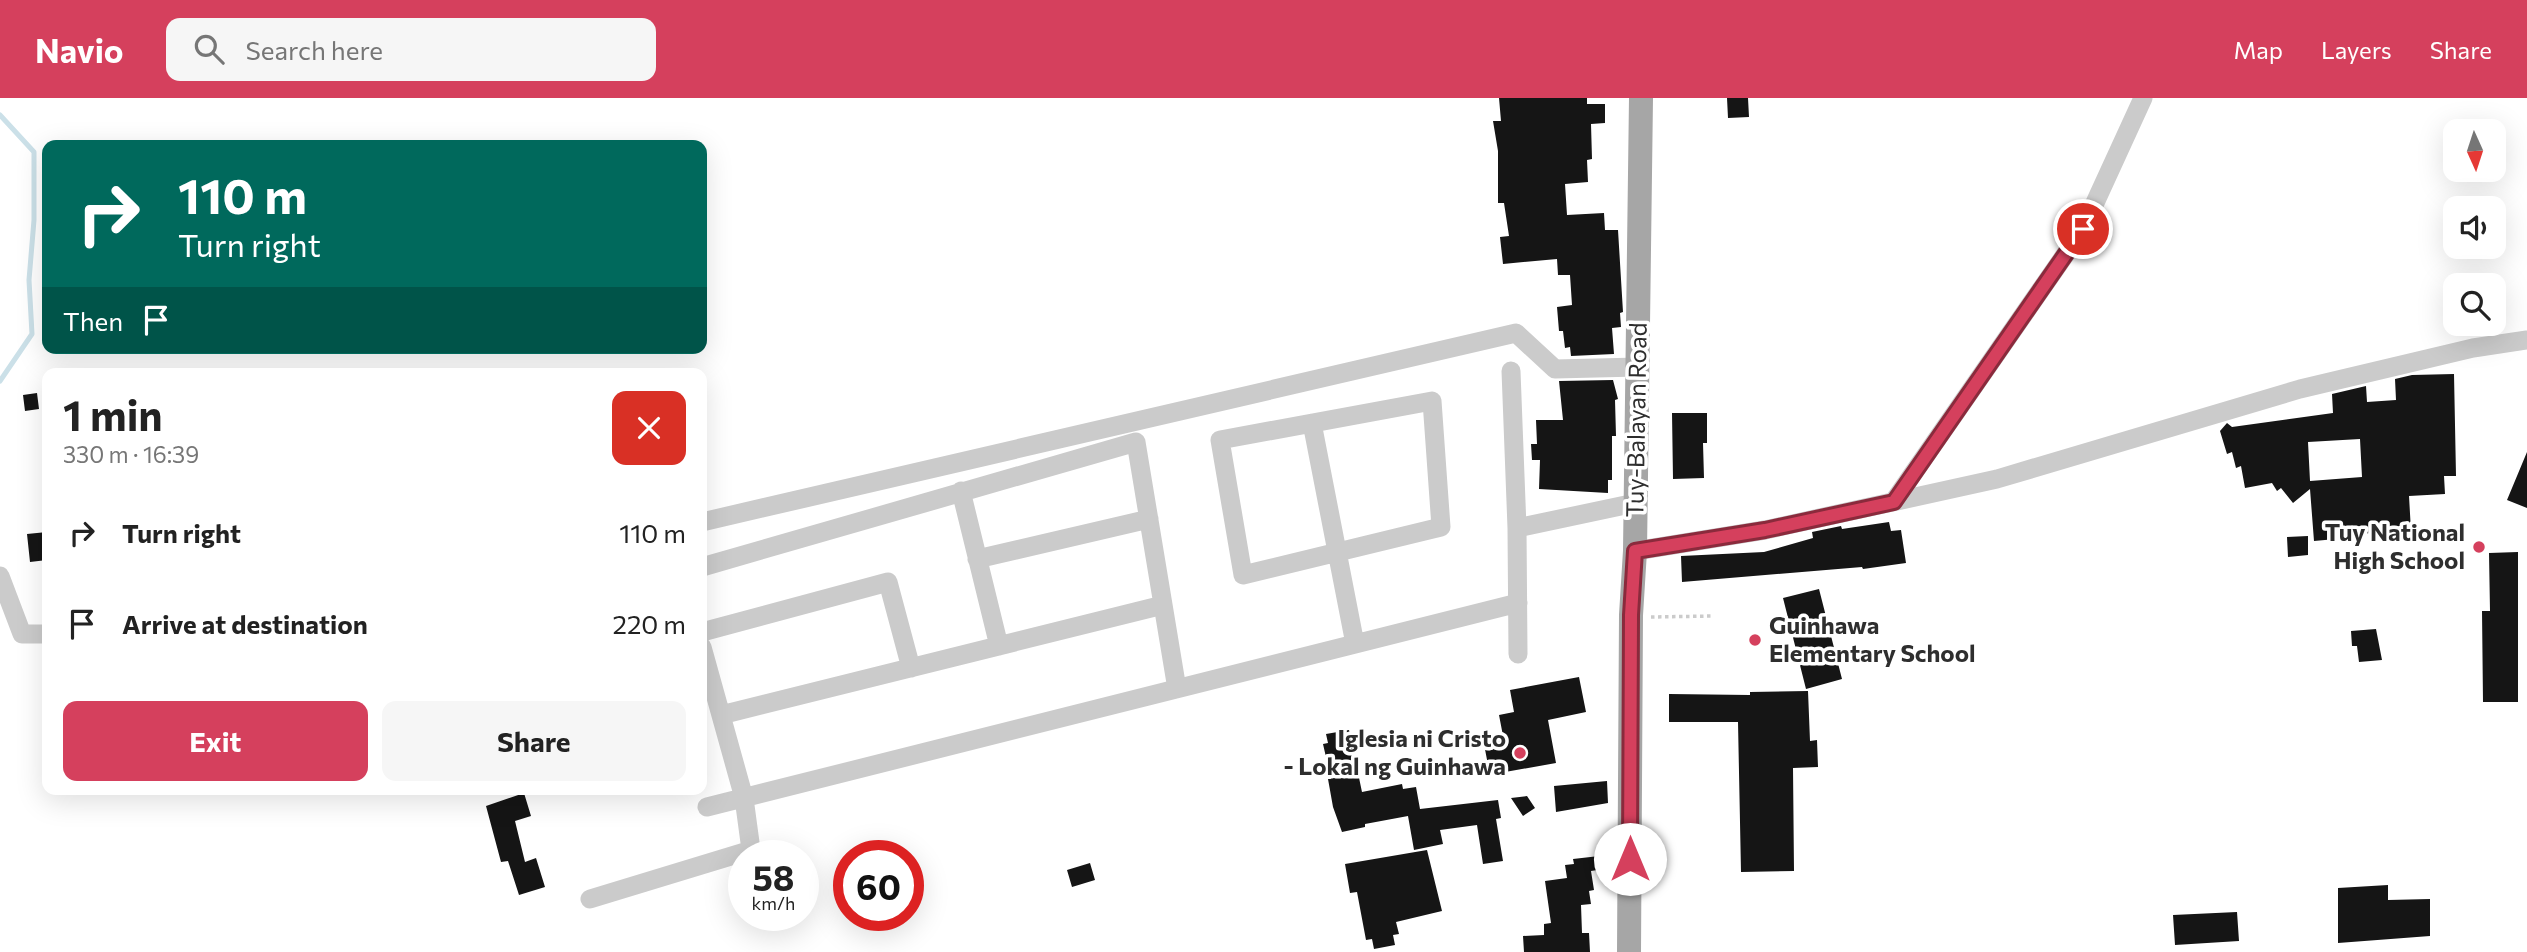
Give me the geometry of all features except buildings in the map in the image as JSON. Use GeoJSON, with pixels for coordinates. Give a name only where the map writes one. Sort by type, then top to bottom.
{"type":"FeatureCollection","features":[{"type":"Feature","properties":{"kind":"main road","name":"Tuy-Balayan Road"},"geometry":{"type":"LineString","coordinates":[[1629,952],[1631,615],[1635,551],[1642,98]]}},
{"type":"Feature","properties":{"kind":"street"},"geometry":{"type":"LineString","coordinates":[[1894,502],[2083,229],[2143,98]]}},
{"type":"Feature","properties":{"kind":"street"},"geometry":{"type":"LineString","coordinates":[[707,521],[1516,333],[1555,369],[1637,367]]}},
{"type":"Feature","properties":{"kind":"street"},"geometry":{"type":"LineString","coordinates":[[1635,551],[1765,530],[1997,479],[2300,389],[2473,348],[2527,340]]}},
{"type":"Feature","properties":{"kind":"street"},"geometry":{"type":"LineString","coordinates":[[1511,371],[1517,528],[1518,654]]}},
{"type":"Feature","properties":{"kind":"street"},"geometry":{"type":"LineString","coordinates":[[1432,401],[1441,527],[1243,575],[1220,440],[1312,423],[1432,401]]}},
{"type":"Feature","properties":{"kind":"street"},"geometry":{"type":"LineString","coordinates":[[1312,423],[1355,644]]}},
{"type":"Feature","properties":{"kind":"street"},"geometry":{"type":"LineString","coordinates":[[707,566],[1136,442],[1177,689]]}},
{"type":"Feature","properties":{"kind":"street"},"geometry":{"type":"LineString","coordinates":[[961,491],[999,646]]}},
{"type":"Feature","properties":{"kind":"street"},"geometry":{"type":"LineString","coordinates":[[1517,528],[1636,503]]}},
{"type":"Feature","properties":{"kind":"street"},"geometry":{"type":"LineString","coordinates":[[977,559],[1149,519]]}},
{"type":"Feature","properties":{"kind":"street"},"geometry":{"type":"LineString","coordinates":[[0,576],[22,634],[42,634]]}},
{"type":"Feature","properties":{"kind":"street"},"geometry":{"type":"LineString","coordinates":[[707,631],[888,582],[911,668]]}},
{"type":"Feature","properties":{"kind":"street"},"geometry":{"type":"LineString","coordinates":[[707,807],[1518,603]]}},
{"type":"Feature","properties":{"kind":"street"},"geometry":{"type":"LineString","coordinates":[[721,715],[1163,605]]}},
{"type":"Feature","properties":{"kind":"street"},"geometry":{"type":"LineString","coordinates":[[590,900],[751,850],[744,798],[707,665]]}},
{"type":"Feature","properties":{"kind":"path"},"geometry":{"type":"LineString","coordinates":[[1631,615],[1714,615]]}},
{"type":"Feature","properties":{"kind":"waterway"},"geometry":{"type":"LineString","coordinates":[[0,115],[34,152],[34,220],[29,280],[32,334],[0,381]]}},
{"type":"Feature","properties":{"kind":"place","name":"Tuy National High School"},"geometry":{"type":"Point","coordinates":[2479,547]}},
{"type":"Feature","properties":{"kind":"place","name":"Guinhawa Elementary School"},"geometry":{"type":"Point","coordinates":[1755,640]}},
{"type":"Feature","properties":{"kind":"place","name":"Iglesia ni Cristo - Lokal ng Guinhawa"},"geometry":{"type":"Point","coordinates":[1520,753]}},
{"type":"Feature","properties":{"kind":"route"},"geometry":{"type":"LineString","coordinates":[[1630,859],[1631,615],[1635,551],[1765,530],[1894,502],[2083,229]]}}]}
